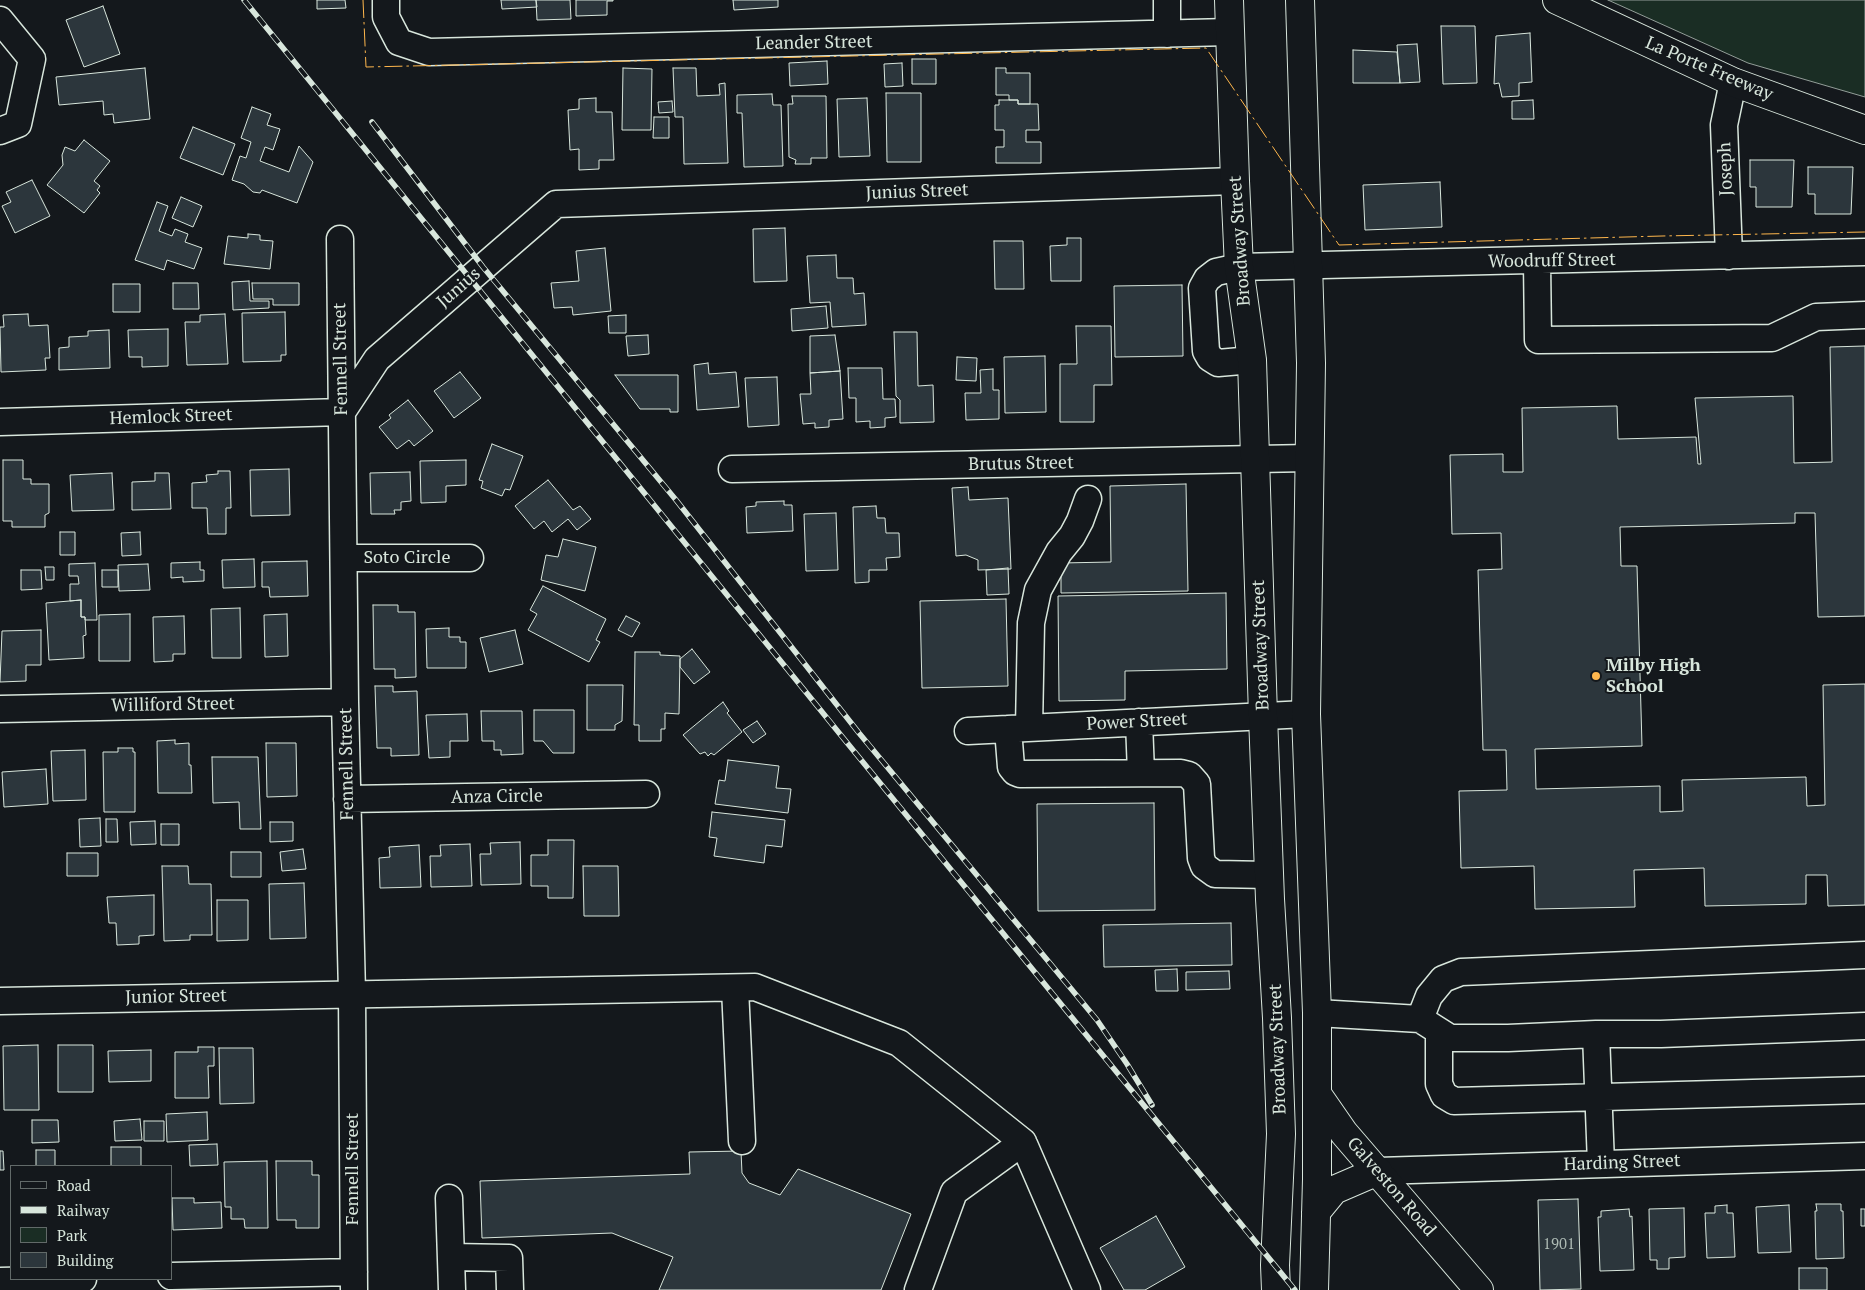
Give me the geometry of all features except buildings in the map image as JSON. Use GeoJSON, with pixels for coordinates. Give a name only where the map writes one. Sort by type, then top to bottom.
{"type":"FeatureCollection","features":[{"type":"Feature","properties":{"kind":"main road","name":"Broadway Street"},"geometry":{"type":"LineString","coordinates":[[1229,0],[1234,181],[1239,267],[1252,360],[1269,875],[1277,1018],[1281,1134],[1275,1266],[1276,1290]]}},
{"type":"Feature","properties":{"kind":"main road"},"geometry":{"type":"LineString","coordinates":[[1300,13],[1313,0]]}},
{"type":"Feature","properties":{"kind":"main road","name":"La Porte Freeway"},"geometry":{"type":"LineString","coordinates":[[1556,0],[1733,82],[1865,130]]}},
{"type":"Feature","properties":{"kind":"main road","name":"Broadway Street"},"geometry":{"type":"LineString","coordinates":[[1300,13],[1311,363],[1306,714],[1317,1013],[1314,1290]]}},
{"type":"Feature","properties":{"kind":"main road"},"geometry":{"type":"LineString","coordinates":[[1316,1094],[1344,1133]]}},
{"type":"Feature","properties":{"kind":"main road","name":"Galveston Road"},"geometry":{"type":"LineString","coordinates":[[1281,1134],[1344,1133],[1479,1290]]}},
{"type":"Feature","properties":{"kind":"main road"},"geometry":{"type":"LineString","coordinates":[[1316,1212],[1334,1190],[1378,1171]]}},
{"type":"Feature","properties":{"kind":"street","name":"Leander Street"},"geometry":{"type":"LineString","coordinates":[[386,0],[386,17],[399,42],[429,52],[1230,32]]}},
{"type":"Feature","properties":{"kind":"street"},"geometry":{"type":"LineString","coordinates":[[1167,0],[1167,34]]}},
{"type":"Feature","properties":{"kind":"street"},"geometry":{"type":"LineString","coordinates":[[0,20],[32,59],[18,124],[0,131]]}},
{"type":"Feature","properties":{"kind":"street","name":"Joseph"},"geometry":{"type":"LineString","coordinates":[[1729,256],[1724,124],[1733,82]]}},
{"type":"Feature","properties":{"kind":"street","name":"Junius Street"},"geometry":{"type":"LineString","coordinates":[[600,202],[1234,181]]}},
{"type":"Feature","properties":{"kind":"street","name":"Junius"},"geometry":{"type":"LineString","coordinates":[[342,412],[377,359],[556,204],[600,202]]}},
{"type":"Feature","properties":{"kind":"street","name":"Fennell Street"},"geometry":{"type":"LineString","coordinates":[[340,239],[345,702],[352,994],[354,1281]]}},
{"type":"Feature","properties":{"kind":"street","name":"Woodruff Street"},"geometry":{"type":"LineString","coordinates":[[1252,360],[1218,363],[1210,358],[1206,350],[1202,288],[1207,279],[1216,272],[1239,267],[1309,267],[1865,252]]}},
{"type":"Feature","properties":{"kind":"street"},"geometry":{"type":"LineString","coordinates":[[1537,261],[1538,340],[1772,338],[1816,317],[1865,315]]}},
{"type":"Feature","properties":{"kind":"street","name":"Hemlock Street"},"geometry":{"type":"LineString","coordinates":[[0,422],[342,412]]}},
{"type":"Feature","properties":{"kind":"street","name":"Brutus Street"},"geometry":{"type":"LineString","coordinates":[[732,469],[1309,458]]}},
{"type":"Feature","properties":{"kind":"street"},"geometry":{"type":"LineString","coordinates":[[1088,499],[1072,536],[1059,552],[1038,590],[1031,623],[1019,728],[1011,767],[1020,774],[1182,773],[1189,775],[1197,784],[1201,858],[1204,866],[1215,874],[1269,875]]}},
{"type":"Feature","properties":{"kind":"street","name":"Soto Circle"},"geometry":{"type":"LineString","coordinates":[[344,558],[470,558]]}},
{"type":"Feature","properties":{"kind":"street","name":"Williford Street"},"geometry":{"type":"LineString","coordinates":[[0,709],[345,702]]}},
{"type":"Feature","properties":{"kind":"street","name":"Power Street"},"geometry":{"type":"LineString","coordinates":[[968,731],[1306,714]]}},
{"type":"Feature","properties":{"kind":"street"},"geometry":{"type":"LineString","coordinates":[[1139,722],[1141,773]]}},
{"type":"Feature","properties":{"kind":"street","name":"Anza Circle"},"geometry":{"type":"LineString","coordinates":[[347,799],[646,794]]}},
{"type":"Feature","properties":{"kind":"street"},"geometry":{"type":"LineString","coordinates":[[1865,955],[1461,972],[1443,979],[1430,996],[1430,1025],[1439,1084],[1444,1095],[1454,1101],[1865,1090]]}},
{"type":"Feature","properties":{"kind":"street","name":"Junior Street"},"geometry":{"type":"LineString","coordinates":[[0,1001],[754,987],[899,1043],[1023,1142]]}},
{"type":"Feature","properties":{"kind":"street"},"geometry":{"type":"LineString","coordinates":[[735,988],[742,1141]]}},
{"type":"Feature","properties":{"kind":"street"},"geometry":{"type":"LineString","coordinates":[[1317,1013],[1430,1025],[1450,1038],[1662,1034],[1865,1026]]}},
{"type":"Feature","properties":{"kind":"street"},"geometry":{"type":"LineString","coordinates":[[1596,1034],[1601,1164]]}},
{"type":"Feature","properties":{"kind":"street"},"geometry":{"type":"LineString","coordinates":[[918,1290],[954,1192],[1023,1142],[1087,1290]]}},
{"type":"Feature","properties":{"kind":"street","name":"Harding Street"},"geometry":{"type":"LineString","coordinates":[[1378,1171],[1865,1156]]}},
{"type":"Feature","properties":{"kind":"street"},"geometry":{"type":"LineString","coordinates":[[449,1198],[452,1290]]}},
{"type":"Feature","properties":{"kind":"street"},"geometry":{"type":"LineString","coordinates":[[451,1257],[509,1258],[510,1290]]}},
{"type":"Feature","properties":{"kind":"street"},"geometry":{"type":"LineString","coordinates":[[172,1276],[354,1281]]}},
{"type":"Feature","properties":{"kind":"street"},"geometry":{"type":"LineString","coordinates":[[0,1281],[42,1280]]}},
{"type":"Feature","properties":{"kind":"green space"},"geometry":{"type":"Polygon","coordinates":[[[1608,0],[1865,0],[1865,97],[1748,63],[1608,0]]]}},
{"type":"Feature","properties":{"kind":"railway"},"geometry":{"type":"LineString","coordinates":[[244,0],[844,739],[1295,1290]]}},
{"type":"Feature","properties":{"kind":"railway"},"geometry":{"type":"LineString","coordinates":[[372,122],[483,267],[676,500],[859,733],[1097,1020],[1152,1105]]}},
{"type":"Feature","properties":{"kind":"power"},"geometry":{"type":"LineString","coordinates":[[363,0],[366,67],[1206,48],[1339,245],[1865,232]]}},
{"type":"Feature","properties":{"kind":"place","name":"Milby High School"},"geometry":{"type":"Point","coordinates":[1596,676]}}]}
